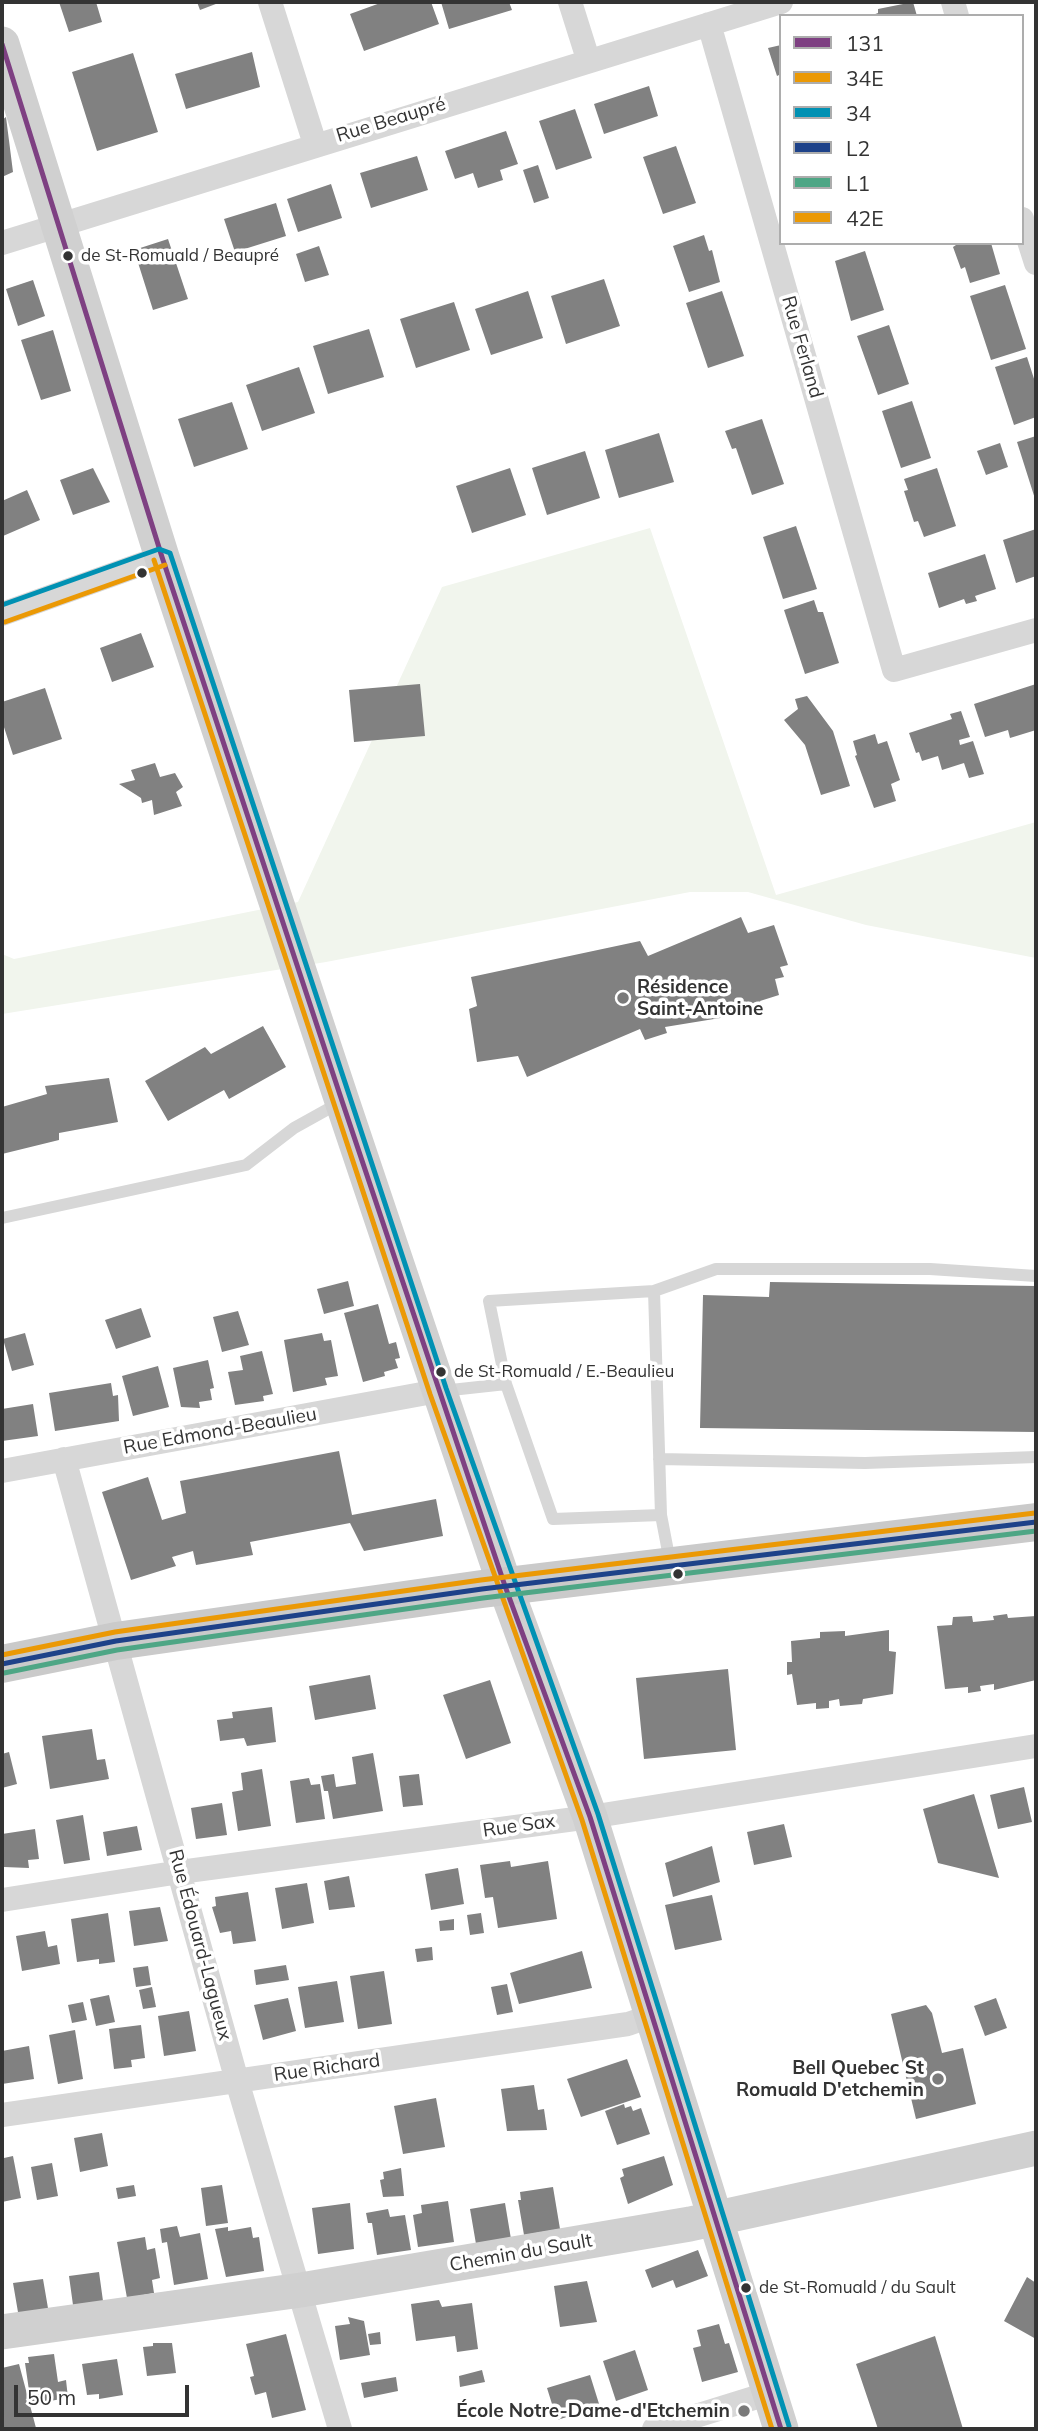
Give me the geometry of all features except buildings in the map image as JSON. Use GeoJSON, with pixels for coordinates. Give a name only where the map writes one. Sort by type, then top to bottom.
{"type":"FeatureCollection","features":[{"type":"Feature","properties":{"kind":"main road"},"geometry":{"type":"LineString","coordinates":[[2,1664],[116,1641],[505,1586],[1036,1522]]}},
{"type":"Feature","properties":{"kind":"street"},"geometry":{"type":"LineString","coordinates":[[270,2],[315,144]]}},
{"type":"Feature","properties":{"kind":"street"},"geometry":{"type":"LineString","coordinates":[[570,2],[588,59]]}},
{"type":"Feature","properties":{"kind":"street","name":"Rue Beaupré"},"geometry":{"type":"LineString","coordinates":[[2,243],[588,59],[781,2]]}},
{"type":"Feature","properties":{"kind":"street","name":"Rue Ferland"},"geometry":{"type":"LineString","coordinates":[[709,24],[894,670],[1036,630]]}},
{"type":"Feature","properties":{"kind":"street"},"geometry":{"type":"LineString","coordinates":[[2,44],[162,557],[438,1391],[505,1586],[590,1816],[781,2429]]}},
{"type":"Feature","properties":{"kind":"street"},"geometry":{"type":"LineString","coordinates":[[1024,225],[1036,262]]}},
{"type":"Feature","properties":{"kind":"street"},"geometry":{"type":"LineString","coordinates":[[2,614],[162,557]]}},
{"type":"Feature","properties":{"kind":"street","name":"Rue Edmond-Beaulieu"},"geometry":{"type":"LineString","coordinates":[[2,1471],[438,1391]]}},
{"type":"Feature","properties":{"kind":"street","name":"Rue Édouard-Lagueux"},"geometry":{"type":"LineString","coordinates":[[64,1459],[237,2081],[340,2429]]}},
{"type":"Feature","properties":{"kind":"street","name":"Rue Sax"},"geometry":{"type":"LineString","coordinates":[[2,1900],[180,1872],[590,1816],[1036,1746]]}},
{"type":"Feature","properties":{"kind":"street","name":"Rue Richard"},"geometry":{"type":"LineString","coordinates":[[2,2115],[628,2024],[651,2016]]}},
{"type":"Feature","properties":{"kind":"street","name":"Chemin du Sault"},"geometry":{"type":"LineString","coordinates":[[2,2332],[301,2290],[717,2219],[1036,2148]]}},
{"type":"Feature","properties":{"kind":"street"},"geometry":{"type":"LineString","coordinates":[[654,2429],[770,2393]]}},
{"type":"Feature","properties":{"kind":"lane"},"geometry":{"type":"LineString","coordinates":[[2,1218],[246,1165],[293,1128],[342,1101]]}},
{"type":"Feature","properties":{"kind":"lane"},"geometry":{"type":"LineString","coordinates":[[661,1515],[553,1519],[506,1384],[489,1301],[654,1291],[716,1269],[930,1269],[1036,1276]]}},
{"type":"Feature","properties":{"kind":"lane"},"geometry":{"type":"LineString","coordinates":[[654,1291],[661,1515],[671,1566]]}},
{"type":"Feature","properties":{"kind":"lane"},"geometry":{"type":"LineString","coordinates":[[438,1391],[506,1384]]}},
{"type":"Feature","properties":{"kind":"lane"},"geometry":{"type":"LineString","coordinates":[[659,1459],[865,1463],[1036,1457]]}},
{"type":"Feature","properties":{"kind":"shaded area"},"geometry":{"type":"Polygon","coordinates":[[[650,528],[776,895],[1036,822],[1036,958],[866,925],[748,892],[690,892],[326,962],[2,1014],[2,954],[14,959],[298,902],[442,587],[650,528]]]}},
{"type":"Feature","properties":{"kind":"transit line","name":"131"},"geometry":{"type":"LineString","coordinates":[[2,44],[162,557],[342,1101],[505,1586],[590,1817],[781,2429]]}},
{"type":"Feature","properties":{"kind":"transit line","name":"34"},"geometry":{"type":"LineString","coordinates":[[2,605],[159,549],[170,553],[446,1388],[598,1814],[789,2426]]}},
{"type":"Feature","properties":{"kind":"transit line","name":"34E"},"geometry":{"type":"LineString","coordinates":[[154,560],[430,1394],[582,1820],[772,2429]]}},
{"type":"Feature","properties":{"kind":"transit line","name":"34E"},"geometry":{"type":"LineString","coordinates":[[5,622],[165,565]]}},
{"type":"Feature","properties":{"kind":"transit line","name":"42E"},"geometry":{"type":"LineString","coordinates":[[2,1655],[115,1632],[481,1580],[1035,1513]]}},
{"type":"Feature","properties":{"kind":"transit line","name":"L2"},"geometry":{"type":"LineString","coordinates":[[2,1664],[116,1641],[482,1589],[1036,1522]]}},
{"type":"Feature","properties":{"kind":"transit line","name":"L1"},"geometry":{"type":"LineString","coordinates":[[4,1673],[117,1650],[483,1598],[1036,1531]]}},
{"type":"Feature","properties":{"kind":"place","name":"de St-Romuald / Beaupré"},"geometry":{"type":"Point","coordinates":[68,256]}},
{"type":"Feature","properties":{"kind":"place","name":"Résidence Saint-Antoine"},"geometry":{"type":"Point","coordinates":[623,998]}},
{"type":"Feature","properties":{"kind":"place","name":"de St-Romuald / E.-Beaulieu"},"geometry":{"type":"Point","coordinates":[441,1372]}},
{"type":"Feature","properties":{"kind":"place","name":"Bell Quebec St Romuald D'etchemin"},"geometry":{"type":"Point","coordinates":[938,2079]}},
{"type":"Feature","properties":{"kind":"place","name":"de St-Romuald / du Sault"},"geometry":{"type":"Point","coordinates":[746,2288]}},
{"type":"Feature","properties":{"kind":"place","name":"École Notre-Dame-d'Etchemin"},"geometry":{"type":"Point","coordinates":[744,2411]}}]}
